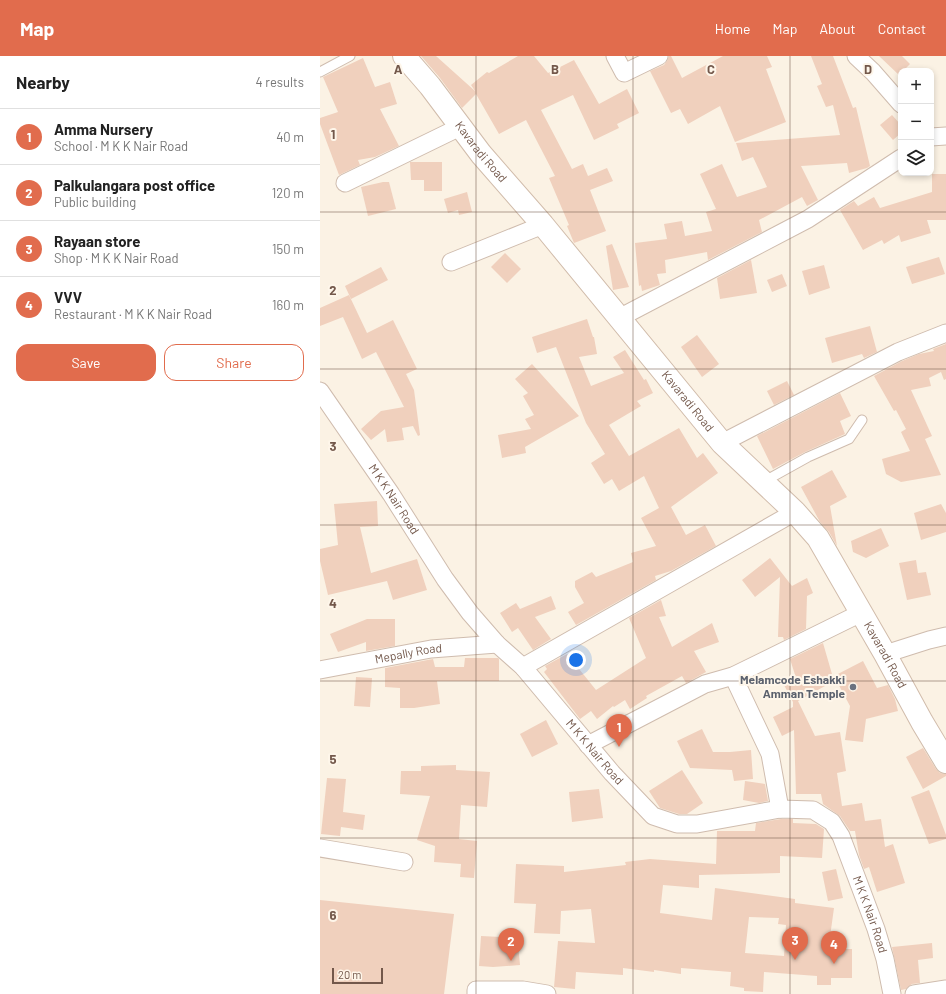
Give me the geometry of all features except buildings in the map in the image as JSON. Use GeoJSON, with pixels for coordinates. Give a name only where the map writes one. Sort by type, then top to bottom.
{"type":"FeatureCollection","features":[{"type":"Feature","properties":{"kind":"main road","name":"Kavaradi Road"},"geometry":{"type":"LineString","coordinates":[[404,56],[430,86],[481,154],[543,225],[722,443],[795,512],[818,538],[946,762]]}},
{"type":"Feature","properties":{"kind":"street"},"geometry":{"type":"LineString","coordinates":[[615,56],[624,73],[659,56]]}},
{"type":"Feature","properties":{"kind":"street"},"geometry":{"type":"LineString","coordinates":[[856,56],[873,72],[898,101]]}},
{"type":"Feature","properties":{"kind":"street"},"geometry":{"type":"LineString","coordinates":[[344,183],[460,127]]}},
{"type":"Feature","properties":{"kind":"street"},"geometry":{"type":"LineString","coordinates":[[934,137],[946,136]]}},
{"type":"Feature","properties":{"kind":"street"},"geometry":{"type":"LineString","coordinates":[[619,318],[808,219],[898,160]]}},
{"type":"Feature","properties":{"kind":"street"},"geometry":{"type":"LineString","coordinates":[[451,262],[543,225]]}},
{"type":"Feature","properties":{"kind":"street"},"geometry":{"type":"LineString","coordinates":[[722,443],[898,352],[946,333]]}},
{"type":"Feature","properties":{"kind":"street","name":"M K K Nair Road"},"geometry":{"type":"LineString","coordinates":[[320,391],[391,494],[445,579],[470,613],[497,644],[523,667],[612,773],[653,816],[677,824],[697,824],[780,809],[813,810],[832,822],[841,836],[876,929],[885,959],[892,994]]}},
{"type":"Feature","properties":{"kind":"street"},"geometry":{"type":"LineString","coordinates":[[523,667],[795,512]]}},
{"type":"Feature","properties":{"kind":"street"},"geometry":{"type":"LineString","coordinates":[[588,745],[705,684],[733,676],[861,613]]}},
{"type":"Feature","properties":{"kind":"street"},"geometry":{"type":"LineString","coordinates":[[885,654],[946,636]]}},
{"type":"Feature","properties":{"kind":"street","name":"Mepally Road"},"geometry":{"type":"LineString","coordinates":[[320,670],[431,649],[497,644]]}},
{"type":"Feature","properties":{"kind":"street"},"geometry":{"type":"LineString","coordinates":[[733,676],[770,754],[780,809]]}},
{"type":"Feature","properties":{"kind":"street"},"geometry":{"type":"LineString","coordinates":[[320,848],[404,862]]}},
{"type":"Feature","properties":{"kind":"street"},"geometry":{"type":"LineString","coordinates":[[914,994],[946,989]]}},
{"type":"Feature","properties":{"kind":"street"},"geometry":{"type":"LineString","coordinates":[[476,994],[476,990],[523,990],[547,994]]}},
{"type":"Feature","properties":{"kind":"lane"},"geometry":{"type":"LineString","coordinates":[[320,72],[350,56]]}},
{"type":"Feature","properties":{"kind":"lane"},"geometry":{"type":"LineString","coordinates":[[763,482],[808,457],[849,439],[862,420]]}},
{"type":"Feature","properties":{"kind":"place","name":"Melamcode Eshakki Amman Temple"},"geometry":{"type":"Point","coordinates":[853,687]}},
{"type":"Feature","properties":{"kind":"place","name":"Amma Nursery"},"geometry":{"type":"Point","coordinates":[619,747]}},
{"type":"Feature","properties":{"kind":"place","name":"Rayaan store"},"geometry":{"type":"Point","coordinates":[795,960]}},
{"type":"Feature","properties":{"kind":"place","name":"Palkulangara post office"},"geometry":{"type":"Point","coordinates":[511,961]}},
{"type":"Feature","properties":{"kind":"place","name":"VVV"},"geometry":{"type":"Point","coordinates":[834,964]}}]}
